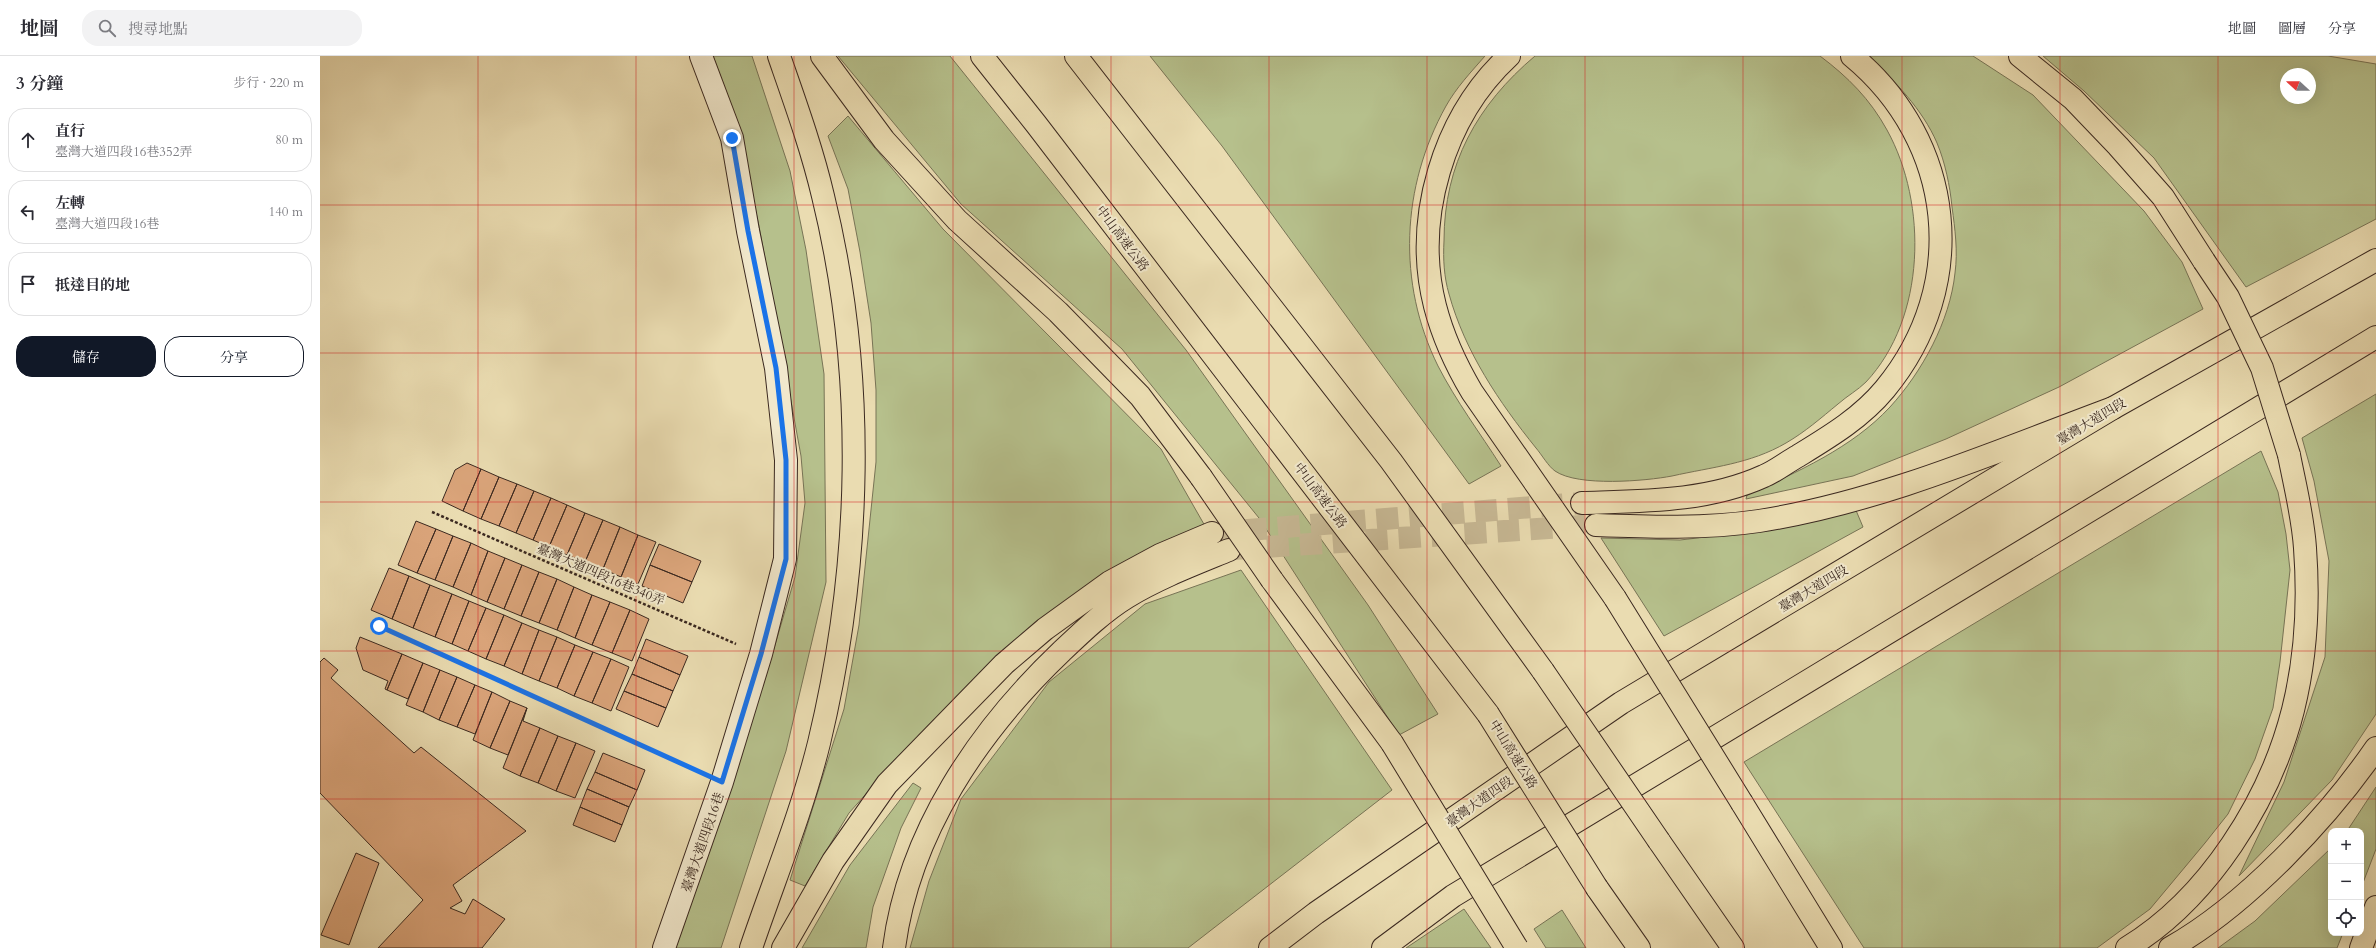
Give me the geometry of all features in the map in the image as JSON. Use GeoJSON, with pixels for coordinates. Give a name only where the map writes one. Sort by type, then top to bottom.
{"type":"FeatureCollection","features":[{"type":"Feature","properties":{"kind":"main road"},"geometry":{"type":"LineString","coordinates":[[751,948],[798,812],[818,746],[834,678],[847,595],[852,541],[855,472],[853,395],[848,334],[838,265],[823,197],[805,130],[779,56]]}},
{"type":"Feature","properties":{"kind":"main road"},"geometry":{"type":"LineString","coordinates":[[822,56],[884,140],[958,220],[1058,312],[1140,396],[1201,478],[1272,580],[1392,743],[1517,948]]}},
{"type":"Feature","properties":{"kind":"main road","name":"中山高速公路"},"geometry":{"type":"LineString","coordinates":[[982,56],[1041,130],[1488,714],[1597,888],[1639,948]]}},
{"type":"Feature","properties":{"kind":"main road"},"geometry":{"type":"LineString","coordinates":[[1076,56],[1391,461],[1543,671],[1733,948]]}},
{"type":"Feature","properties":{"kind":"main road"},"geometry":{"type":"LineString","coordinates":[[1509,56],[1480,88],[1461,117],[1447,148],[1437,178],[1431,210],[1428,241],[1430,273],[1435,305],[1453,357],[1472,392],[1615,598],[1831,948]]}},
{"type":"Feature","properties":{"kind":"main road"},"geometry":{"type":"LineString","coordinates":[[1582,503],[1669,501],[1720,491],[1764,476],[1829,437],[1864,411],[1902,367],[1925,322],[1936,287],[1941,229],[1938,200],[1931,171],[1907,118],[1871,72],[1852,56]]}},
{"type":"Feature","properties":{"kind":"main road"},"geometry":{"type":"LineString","coordinates":[[2020,56],[2073,99],[2118,146],[2163,197],[2228,298],[2262,368],[2289,456],[2305,546],[2306,625],[2301,671],[2292,711],[2275,760],[2254,808],[2224,856],[2199,889],[2166,919],[2127,948]]}},
{"type":"Feature","properties":{"kind":"main road","name":"臺灣大道四段"},"geometry":{"type":"LineString","coordinates":[[1270,948],[1316,913],[1620,703],[2113,408],[2376,260]]}},
{"type":"Feature","properties":{"kind":"main road"},"geometry":{"type":"LineString","coordinates":[[1383,948],[1453,896],[2376,337]]}},
{"type":"Feature","properties":{"kind":"main road"},"geometry":{"type":"LineString","coordinates":[[1596,525],[1672,527],[1758,521],[1850,502],[1946,470],[2113,408]]}},
{"type":"Feature","properties":{"kind":"main road"},"geometry":{"type":"LineString","coordinates":[[783,948],[833,861],[887,784],[1004,664],[1046,629],[1110,582],[1160,555],[1212,533]]}},
{"type":"Feature","properties":{"kind":"main road"},"geometry":{"type":"LineString","coordinates":[[894,948],[911,875],[937,815],[965,764],[995,724],[1039,673],[1077,637],[1127,597],[1228,550]]}},
{"type":"Feature","properties":{"kind":"main road"},"geometry":{"type":"LineString","coordinates":[[2170,948],[2194,934],[2260,879],[2296,844],[2350,786],[2376,748]]}},
{"type":"Feature","properties":{"kind":"main road"},"geometry":{"type":"LineString","coordinates":[[2361,948],[2376,906]]}},
{"type":"Feature","properties":{"kind":"street","name":"臺灣大道四段16巷"},"geometry":{"type":"LineString","coordinates":[[664,948],[722,782],[761,654],[786,559],[786,460],[776,368],[748,231],[732,138],[701,56]]}},
{"type":"Feature","properties":{"kind":"path","name":"臺灣大道四段16巷340弄"},"geometry":{"type":"LineString","coordinates":[[432,512],[761,654]]}},
{"type":"Feature","properties":{"kind":"path"},"geometry":{"type":"LineString","coordinates":[[379,626],[722,782]]}},
{"type":"Feature","properties":{"kind":"green space"},"geometry":{"type":"Polygon","coordinates":[[[713,56],[752,56],[790,171],[806,250],[824,374],[826,582],[786,751],[721,948],[673,948],[765,679],[795,577],[805,503],[801,456],[759,226],[735,117],[713,56]]]}},
{"type":"Feature","properties":{"kind":"green space"},"geometry":{"type":"Polygon","coordinates":[[[838,56],[950,56],[1186,350],[1368,605],[1438,714],[1399,735],[1259,518],[1122,349],[961,204],[838,56]]]}},
{"type":"Feature","properties":{"kind":"green space"},"geometry":{"type":"Polygon","coordinates":[[[1150,56],[1485,56],[1450,99],[1431,137],[1420,169],[1413,202],[1410,235],[1411,269],[1416,302],[1425,334],[1438,366],[1460,404],[1501,466],[1469,484],[1222,146],[1150,56]]]}},
{"type":"Feature","properties":{"kind":"green space"},"geometry":{"type":"Polygon","coordinates":[[[1535,56],[1820,56],[1858,89],[1866,98],[1887,130],[1900,159],[1909,192],[1914,225],[1914,260],[1910,294],[1900,326],[1886,356],[1860,388],[1793,439],[1759,456],[1745,460],[1672,476],[1630,481],[1595,481],[1579,479],[1566,476],[1552,469],[1509,413],[1474,356],[1464,336],[1449,294],[1444,261],[1446,213],[1450,186],[1468,138],[1496,95],[1514,75],[1535,56]]]}},
{"type":"Feature","properties":{"kind":"green space"},"geometry":{"type":"Polygon","coordinates":[[[1868,56],[1973,56],[2033,95],[2144,211],[2182,262],[2203,309],[2059,387],[1946,439],[1853,476],[1746,499],[1747,495],[1804,468],[1841,447],[1875,422],[1890,407],[1913,378],[1933,345],[1941,327],[1952,291],[1956,265],[1955,232],[1947,174],[1937,143],[1916,107],[1898,85],[1868,56]]]}},
{"type":"Feature","properties":{"kind":"green space"},"geometry":{"type":"Polygon","coordinates":[[[2043,56],[2328,56],[2376,64],[2376,219],[2246,287],[2154,158],[2084,91],[2043,56]]]}},
{"type":"Feature","properties":{"kind":"green space"},"geometry":{"type":"Polygon","coordinates":[[[848,116],[943,229],[1161,449],[1205,526],[1154,550],[913,741],[849,813],[805,886],[790,880],[844,709],[859,625],[876,462],[876,390],[871,323],[848,189],[828,136],[848,116]]]}},
{"type":"Feature","properties":{"kind":"green space"},"geometry":{"type":"Polygon","coordinates":[[[2376,394],[2376,714],[2332,780],[2239,876],[2284,782],[2325,657],[2329,561],[2314,481],[2302,438],[2376,394]]]}},
{"type":"Feature","properties":{"kind":"green space"},"geometry":{"type":"Polygon","coordinates":[[[2261,451],[2278,492],[2286,534],[2290,570],[2280,662],[2273,708],[2255,759],[2228,814],[2205,843],[2150,909],[2097,948],[1864,948],[1744,762],[2261,451]]]}},
{"type":"Feature","properties":{"kind":"green space"},"geometry":{"type":"Polygon","coordinates":[[[1855,508],[1863,527],[1664,636],[1601,538],[1680,540],[1758,531],[1855,508]]]}},
{"type":"Feature","properties":{"kind":"green space"},"geometry":{"type":"Polygon","coordinates":[[[1241,570],[1392,790],[1188,948],[910,948],[929,881],[961,799],[1049,682],[1145,604],[1241,570]]]}},
{"type":"Feature","properties":{"kind":"green space"},"geometry":{"type":"Polygon","coordinates":[[[913,783],[921,788],[901,828],[873,907],[866,948],[802,948],[850,865],[913,783]]]}},
{"type":"Feature","properties":{"kind":"green space"},"geometry":{"type":"Polygon","coordinates":[[[2376,787],[2376,849],[2364,880],[2364,828],[2349,828],[2376,787]]]}},
{"type":"Feature","properties":{"kind":"green space"},"geometry":{"type":"Polygon","coordinates":[[[2328,851],[2328,936],[2342,936],[2337,948],[2218,948],[2255,921],[2328,851]]]}},
{"type":"Feature","properties":{"kind":"green space"},"geometry":{"type":"Polygon","coordinates":[[[1464,909],[1491,948],[1406,948],[1464,909]]]}},
{"type":"Feature","properties":{"kind":"green space"},"geometry":{"type":"Polygon","coordinates":[[[1562,910],[1586,948],[1546,948],[1534,929],[1562,910]]]}},
{"type":"Feature","properties":{"kind":"building"},"geometry":{"type":"Polygon","coordinates":[[[467,463],[481,469],[463,511],[442,501],[455,470],[467,463]]]}},
{"type":"Feature","properties":{"kind":"building"},"geometry":{"type":"Polygon","coordinates":[[[481,469],[499,477],[481,519],[463,511],[481,469]]]}},
{"type":"Feature","properties":{"kind":"building"},"geometry":{"type":"Polygon","coordinates":[[[499,477],[517,484],[499,526],[481,519],[499,477]]]}},
{"type":"Feature","properties":{"kind":"building"},"geometry":{"type":"Polygon","coordinates":[[[517,484],[534,491],[516,533],[499,526],[517,484]]]}},
{"type":"Feature","properties":{"kind":"building"},"geometry":{"type":"Polygon","coordinates":[[[534,491],[551,498],[533,540],[516,533],[534,491]]]}},
{"type":"Feature","properties":{"kind":"building"},"geometry":{"type":"Polygon","coordinates":[[[551,498],[567,505],[549,547],[533,540],[551,498]]]}},
{"type":"Feature","properties":{"kind":"building"},"geometry":{"type":"Polygon","coordinates":[[[567,505],[585,513],[567,555],[549,547],[567,505]]]}},
{"type":"Feature","properties":{"kind":"building"},"geometry":{"type":"Polygon","coordinates":[[[585,513],[603,520],[585,562],[567,555],[585,513]]]}},
{"type":"Feature","properties":{"kind":"building"},"geometry":{"type":"Polygon","coordinates":[[[603,520],[620,527],[603,569],[585,562],[603,520]]]}},
{"type":"Feature","properties":{"kind":"building"},"geometry":{"type":"Polygon","coordinates":[[[416,521],[436,529],[417,573],[398,565],[416,521]]]}},
{"type":"Feature","properties":{"kind":"building"},"geometry":{"type":"Polygon","coordinates":[[[620,527],[638,535],[621,577],[603,569],[620,527]]]}},
{"type":"Feature","properties":{"kind":"building"},"geometry":{"type":"Polygon","coordinates":[[[436,529],[453,536],[435,580],[417,573],[436,529]]]}},
{"type":"Feature","properties":{"kind":"building"},"geometry":{"type":"Polygon","coordinates":[[[638,535],[656,542],[638,584],[621,577],[638,535]]]}},
{"type":"Feature","properties":{"kind":"building"},"geometry":{"type":"Polygon","coordinates":[[[453,536],[471,543],[453,587],[435,580],[453,536]]]}},
{"type":"Feature","properties":{"kind":"building"},"geometry":{"type":"Polygon","coordinates":[[[471,543],[488,551],[471,595],[453,587],[471,543]]]}},
{"type":"Feature","properties":{"kind":"building"},"geometry":{"type":"Polygon","coordinates":[[[659,544],[701,561],[692,582],[650,565],[659,544]]]}},
{"type":"Feature","properties":{"kind":"building"},"geometry":{"type":"Polygon","coordinates":[[[488,551],[505,558],[487,602],[471,595],[488,551]]]}},
{"type":"Feature","properties":{"kind":"building"},"geometry":{"type":"Polygon","coordinates":[[[505,558],[522,565],[504,609],[487,602],[505,558]]]}},
{"type":"Feature","properties":{"kind":"building"},"geometry":{"type":"Polygon","coordinates":[[[522,565],[539,572],[521,616],[504,609],[522,565]]]}},
{"type":"Feature","properties":{"kind":"building"},"geometry":{"type":"Polygon","coordinates":[[[650,565],[692,582],[683,603],[642,586],[650,565]]]}},
{"type":"Feature","properties":{"kind":"building"},"geometry":{"type":"Polygon","coordinates":[[[389,568],[409,576],[392,619],[371,610],[389,568]]]}},
{"type":"Feature","properties":{"kind":"building"},"geometry":{"type":"Polygon","coordinates":[[[539,572],[557,579],[539,623],[521,616],[539,572]]]}},
{"type":"Feature","properties":{"kind":"building"},"geometry":{"type":"Polygon","coordinates":[[[409,576],[430,585],[413,628],[392,619],[409,576]]]}},
{"type":"Feature","properties":{"kind":"building"},"geometry":{"type":"Polygon","coordinates":[[[557,579],[574,587],[557,630],[539,623],[557,579]]]}},
{"type":"Feature","properties":{"kind":"building"},"geometry":{"type":"Polygon","coordinates":[[[430,585],[452,594],[435,637],[413,628],[430,585]]]}},
{"type":"Feature","properties":{"kind":"building"},"geometry":{"type":"Polygon","coordinates":[[[574,587],[592,595],[575,638],[557,630],[574,587]]]}},
{"type":"Feature","properties":{"kind":"building"},"geometry":{"type":"Polygon","coordinates":[[[452,594],[469,601],[452,644],[435,637],[452,594]]]}},
{"type":"Feature","properties":{"kind":"building"},"geometry":{"type":"Polygon","coordinates":[[[592,595],[610,602],[592,645],[575,638],[592,595]]]}},
{"type":"Feature","properties":{"kind":"building"},"geometry":{"type":"Polygon","coordinates":[[[469,601],[486,608],[468,651],[452,644],[469,601]]]}},
{"type":"Feature","properties":{"kind":"building"},"geometry":{"type":"Polygon","coordinates":[[[610,602],[630,610],[612,653],[592,645],[610,602]]]}},
{"type":"Feature","properties":{"kind":"building"},"geometry":{"type":"Polygon","coordinates":[[[486,608],[504,615],[486,659],[468,651],[486,608]]]}},
{"type":"Feature","properties":{"kind":"building"},"geometry":{"type":"Polygon","coordinates":[[[630,610],[649,619],[632,661],[612,653],[630,610]]]}},
{"type":"Feature","properties":{"kind":"building"},"geometry":{"type":"Polygon","coordinates":[[[504,615],[522,623],[504,666],[486,659],[504,615]]]}},
{"type":"Feature","properties":{"kind":"building"},"geometry":{"type":"Polygon","coordinates":[[[522,623],[539,630],[522,674],[504,666],[522,623]]]}},
{"type":"Feature","properties":{"kind":"building"},"geometry":{"type":"Polygon","coordinates":[[[539,630],[557,637],[539,681],[522,674],[539,630]]]}},
{"type":"Feature","properties":{"kind":"building"},"geometry":{"type":"Polygon","coordinates":[[[360,637],[402,654],[387,690],[385,689],[388,681],[363,670],[356,648],[360,637]]]}},
{"type":"Feature","properties":{"kind":"building"},"geometry":{"type":"Polygon","coordinates":[[[557,637],[575,645],[557,688],[539,681],[557,637]]]}},
{"type":"Feature","properties":{"kind":"building"},"geometry":{"type":"Polygon","coordinates":[[[646,639],[688,656],[680,675],[639,657],[646,639]]]}},
{"type":"Feature","properties":{"kind":"building"},"geometry":{"type":"Polygon","coordinates":[[[575,645],[593,652],[574,696],[557,688],[575,645]]]}},
{"type":"Feature","properties":{"kind":"building"},"geometry":{"type":"Polygon","coordinates":[[[593,652],[611,659],[592,703],[574,696],[593,652]]]}},
{"type":"Feature","properties":{"kind":"building"},"geometry":{"type":"Polygon","coordinates":[[[402,654],[423,663],[408,699],[387,690],[402,654]]]}},
{"type":"Feature","properties":{"kind":"building"},"geometry":{"type":"Polygon","coordinates":[[[639,657],[680,675],[673,691],[632,674],[639,657]]]}},
{"type":"Feature","properties":{"kind":"building"},"geometry":{"type":"Polygon","coordinates":[[[324,658],[338,670],[331,678],[414,753],[421,747],[526,831],[453,885],[462,901],[450,908],[465,914],[473,899],[505,919],[482,948],[378,948],[423,900],[320,793],[320,662],[324,658]]]}},
{"type":"Feature","properties":{"kind":"building"},"geometry":{"type":"Polygon","coordinates":[[[611,659],[629,667],[611,711],[592,703],[611,659]]]}},
{"type":"Feature","properties":{"kind":"building"},"geometry":{"type":"Polygon","coordinates":[[[423,663],[440,670],[423,712],[406,705],[423,663]]]}},
{"type":"Feature","properties":{"kind":"building"},"geometry":{"type":"Polygon","coordinates":[[[440,670],[457,677],[439,720],[423,712],[440,670]]]}},
{"type":"Feature","properties":{"kind":"building"},"geometry":{"type":"Polygon","coordinates":[[[632,674],[673,691],[666,708],[624,691],[632,674]]]}},
{"type":"Feature","properties":{"kind":"building"},"geometry":{"type":"Polygon","coordinates":[[[457,677],[475,685],[457,727],[439,720],[457,677]]]}},
{"type":"Feature","properties":{"kind":"building"},"geometry":{"type":"Polygon","coordinates":[[[475,685],[492,692],[475,734],[457,727],[475,685]]]}},
{"type":"Feature","properties":{"kind":"building"},"geometry":{"type":"Polygon","coordinates":[[[624,691],[666,708],[658,727],[616,709],[624,691]]]}},
{"type":"Feature","properties":{"kind":"building"},"geometry":{"type":"Polygon","coordinates":[[[492,692],[510,701],[490,748],[473,740],[492,692]]]}},
{"type":"Feature","properties":{"kind":"building"},"geometry":{"type":"Polygon","coordinates":[[[510,701],[527,708],[508,755],[490,748],[510,701]]]}},
{"type":"Feature","properties":{"kind":"building"},"geometry":{"type":"Polygon","coordinates":[[[527,708],[523,721],[540,728],[520,776],[503,768],[527,708]]]}},
{"type":"Feature","properties":{"kind":"building"},"geometry":{"type":"Polygon","coordinates":[[[540,728],[558,736],[538,783],[520,776],[540,728]]]}},
{"type":"Feature","properties":{"kind":"building"},"geometry":{"type":"Polygon","coordinates":[[[558,736],[576,743],[556,791],[538,783],[558,736]]]}},
{"type":"Feature","properties":{"kind":"building"},"geometry":{"type":"Polygon","coordinates":[[[576,743],[595,751],[575,798],[556,791],[576,743]]]}},
{"type":"Feature","properties":{"kind":"building"},"geometry":{"type":"Polygon","coordinates":[[[603,753],[645,770],[637,790],[595,772],[603,753]]]}},
{"type":"Feature","properties":{"kind":"building"},"geometry":{"type":"Polygon","coordinates":[[[595,772],[637,790],[629,807],[587,789],[595,772]]]}},
{"type":"Feature","properties":{"kind":"building"},"geometry":{"type":"Polygon","coordinates":[[[587,789],[629,807],[622,825],[580,807],[587,789]]]}},
{"type":"Feature","properties":{"kind":"building"},"geometry":{"type":"Polygon","coordinates":[[[580,807],[622,825],[615,842],[573,825],[580,807]]]}},
{"type":"Feature","properties":{"kind":"building"},"geometry":{"type":"Polygon","coordinates":[[[356,853],[379,863],[349,945],[321,935],[356,853]]]}},
{"type":"Feature","properties":{"kind":"tunnel"},"geometry":{"type":"LineString","coordinates":[[1212,533],[1582,503]]}},
{"type":"Feature","properties":{"kind":"tunnel"},"geometry":{"type":"LineString","coordinates":[[1234,549],[1596,525]]}},
{"type":"Feature","properties":{"kind":"route"},"geometry":{"type":"LineString","coordinates":[[379,626],[722,782],[761,654],[786,559],[786,460],[776,368],[748,231],[732,138]]}}]}
